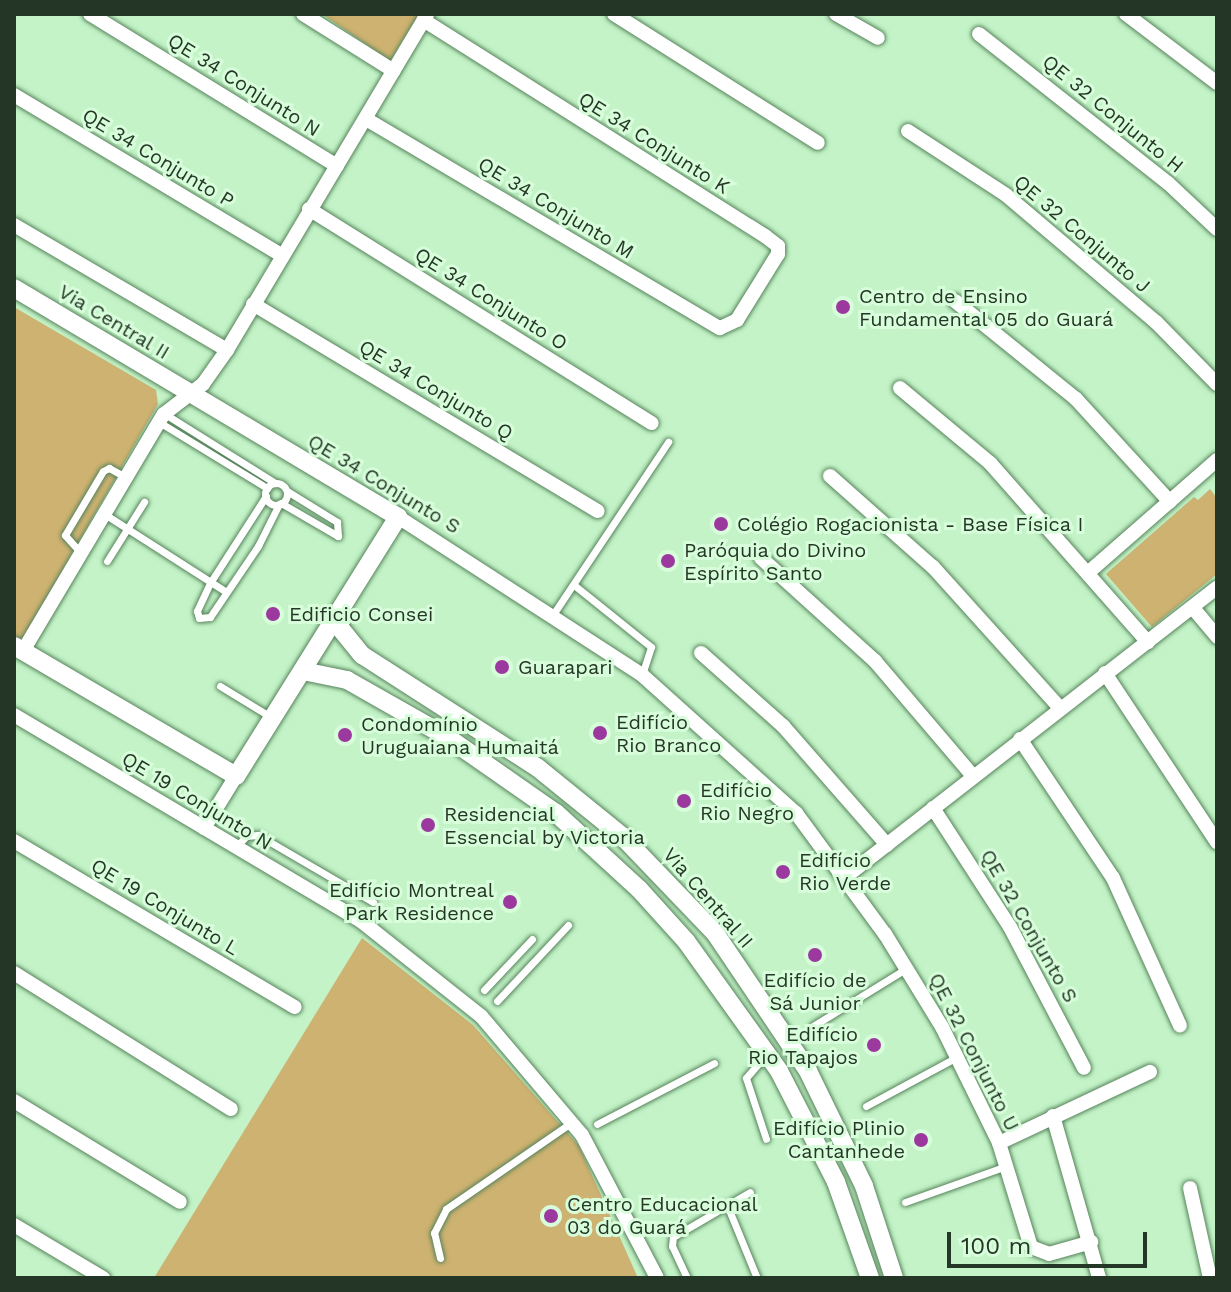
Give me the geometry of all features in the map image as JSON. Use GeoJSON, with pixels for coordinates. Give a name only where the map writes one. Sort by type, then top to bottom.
{"type":"FeatureCollection","features":[{"type":"Feature","properties":{"kind":"street","name":"QE 34 Conjunto N"},"geometry":{"type":"LineString","coordinates":[[90,14],[337,166]]}},
{"type":"Feature","properties":{"kind":"street"},"geometry":{"type":"LineString","coordinates":[[614,14],[818,143]]}},
{"type":"Feature","properties":{"kind":"street"},"geometry":{"type":"LineString","coordinates":[[836,14],[878,38]]}},
{"type":"Feature","properties":{"kind":"street"},"geometry":{"type":"LineString","coordinates":[[1126,14],[1217,83]]}},
{"type":"Feature","properties":{"kind":"street"},"geometry":{"type":"LineString","coordinates":[[307,15],[394,71]]}},
{"type":"Feature","properties":{"kind":"street"},"geometry":{"type":"LineString","coordinates":[[236,776],[18,649],[83,554],[162,418],[190,395],[227,350],[425,17]]}},
{"type":"Feature","properties":{"kind":"street","name":"QE 34 Conjunto K"},"geometry":{"type":"LineString","coordinates":[[425,17],[783,246],[737,320],[726,328]]}},
{"type":"Feature","properties":{"kind":"street","name":"QE 32 Conjunto H"},"geometry":{"type":"LineString","coordinates":[[979,34],[1168,183],[1217,229]]}},
{"type":"Feature","properties":{"kind":"street","name":"QE 34 Conjunto P"},"geometry":{"type":"LineString","coordinates":[[14,95],[281,255]]}},
{"type":"Feature","properties":{"kind":"street","name":"QE 34 Conjunto M"},"geometry":{"type":"LineString","coordinates":[[366,119],[726,328]]}},
{"type":"Feature","properties":{"kind":"street","name":"QE 32 Conjunto J"},"geometry":{"type":"LineString","coordinates":[[908,131],[982,177],[1040,223],[1156,322],[1217,384]]}},
{"type":"Feature","properties":{"kind":"street","name":"QE 34 Conjunto O"},"geometry":{"type":"LineString","coordinates":[[309,209],[652,423]]}},
{"type":"Feature","properties":{"kind":"street"},"geometry":{"type":"LineString","coordinates":[[14,225],[227,350]]}},
{"type":"Feature","properties":{"kind":"street","name":"Via Central II"},"geometry":{"type":"LineString","coordinates":[[14,288],[190,395]]}},
{"type":"Feature","properties":{"kind":"street"},"geometry":{"type":"LineString","coordinates":[[955,301],[1076,399],[1170,502]]}},
{"type":"Feature","properties":{"kind":"street","name":"QE 34 Conjunto Q"},"geometry":{"type":"LineString","coordinates":[[253,304],[598,511]]}},
{"type":"Feature","properties":{"kind":"street"},"geometry":{"type":"LineString","coordinates":[[900,388],[990,463],[1090,571],[1148,642]]}},
{"type":"Feature","properties":{"kind":"street","name":"QE 34 Conjunto S"},"geometry":{"type":"LineString","coordinates":[[190,395],[554,613],[642,675]]}},
{"type":"Feature","properties":{"kind":"street"},"geometry":{"type":"LineString","coordinates":[[1090,571],[1216,463]]}},
{"type":"Feature","properties":{"kind":"street"},"geometry":{"type":"LineString","coordinates":[[830,476],[933,567],[1059,707]]}},
{"type":"Feature","properties":{"kind":"street"},"geometry":{"type":"LineString","coordinates":[[204,828],[398,517]]}},
{"type":"Feature","properties":{"kind":"street"},"geometry":{"type":"LineString","coordinates":[[761,558],[875,661],[972,775]]}},
{"type":"Feature","properties":{"kind":"street"},"geometry":{"type":"LineString","coordinates":[[844,878],[1059,707],[1217,588]]}},
{"type":"Feature","properties":{"kind":"street"},"geometry":{"type":"LineString","coordinates":[[1193,608],[1217,637]]}},
{"type":"Feature","properties":{"kind":"street","name":"Via Central II"},"geometry":{"type":"LineString","coordinates":[[340,613],[340,628],[362,655],[538,768],[622,836],[715,933],[783,1030],[864,1186],[894,1278]]}},
{"type":"Feature","properties":{"kind":"street"},"geometry":{"type":"LineString","coordinates":[[701,653],[783,726],[887,845]]}},
{"type":"Feature","properties":{"kind":"street"},"geometry":{"type":"LineString","coordinates":[[303,671],[347,680],[444,735],[527,791],[605,856],[686,941],[768,1054],[836,1182],[870,1278]]}},
{"type":"Feature","properties":{"kind":"street"},"geometry":{"type":"LineString","coordinates":[[1105,673],[1217,842]]}},
{"type":"Feature","properties":{"kind":"street","name":"QE 32 Conjunto U"},"geometry":{"type":"LineString","coordinates":[[642,675],[796,813],[907,968],[957,1057],[999,1143],[1031,1247],[1049,1254],[1091,1242]]}},
{"type":"Feature","properties":{"kind":"street","name":"QE 19 Conjunto N"},"geometry":{"type":"LineString","coordinates":[[14,715],[361,921],[481,1016],[572,1122],[622,1203],[657,1278]]}},
{"type":"Feature","properties":{"kind":"street"},"geometry":{"type":"LineString","coordinates":[[1020,739],[1113,878],[1180,1026]]}},
{"type":"Feature","properties":{"kind":"street","name":"QE 32 Conjunto S"},"geometry":{"type":"LineString","coordinates":[[933,808],[1010,927],[1084,1068]]}},
{"type":"Feature","properties":{"kind":"street"},"geometry":{"type":"LineString","coordinates":[[605,856],[622,836]]}},
{"type":"Feature","properties":{"kind":"street","name":"QE 19 Conjunto L"},"geometry":{"type":"LineString","coordinates":[[14,841],[295,1007]]}},
{"type":"Feature","properties":{"kind":"street"},"geometry":{"type":"LineString","coordinates":[[14,973],[231,1109]]}},
{"type":"Feature","properties":{"kind":"street"},"geometry":{"type":"LineString","coordinates":[[999,1143],[1150,1072]]}},
{"type":"Feature","properties":{"kind":"street"},"geometry":{"type":"LineString","coordinates":[[14,1101],[180,1202]]}},
{"type":"Feature","properties":{"kind":"street"},"geometry":{"type":"LineString","coordinates":[[1053,1116],[1099,1278]]}},
{"type":"Feature","properties":{"kind":"street"},"geometry":{"type":"LineString","coordinates":[[1190,1188],[1210,1278]]}},
{"type":"Feature","properties":{"kind":"street"},"geometry":{"type":"LineString","coordinates":[[14,1225],[103,1278]]}},
{"type":"Feature","properties":{"kind":"lane"},"geometry":{"type":"LineString","coordinates":[[162,418],[269,489],[280,504],[338,536],[337,522],[287,491],[269,489]]}},
{"type":"Feature","properties":{"kind":"lane"},"geometry":{"type":"LineString","coordinates":[[554,613],[668,442]]}},
{"type":"Feature","properties":{"kind":"lane"},"geometry":{"type":"LineString","coordinates":[[83,554],[68,545],[65,535],[103,471],[109,468],[128,479]]}},
{"type":"Feature","properties":{"kind":"lane"},"geometry":{"type":"LineString","coordinates":[[269,489],[210,583],[197,611],[199,618],[210,617],[258,546],[287,491]]}},
{"type":"Feature","properties":{"kind":"lane"},"geometry":{"type":"LineString","coordinates":[[107,561],[144,502]]}},
{"type":"Feature","properties":{"kind":"lane"},"geometry":{"type":"LineString","coordinates":[[106,515],[225,591]]}},
{"type":"Feature","properties":{"kind":"lane"},"geometry":{"type":"LineString","coordinates":[[574,585],[651,647],[642,675]]}},
{"type":"Feature","properties":{"kind":"lane"},"geometry":{"type":"LineString","coordinates":[[220,686],[273,719]]}},
{"type":"Feature","properties":{"kind":"lane"},"geometry":{"type":"LineString","coordinates":[[235,848],[246,836],[258,835],[373,902]]}},
{"type":"Feature","properties":{"kind":"lane"},"geometry":{"type":"LineString","coordinates":[[497,1001],[568,925]]}},
{"type":"Feature","properties":{"kind":"lane"},"geometry":{"type":"LineString","coordinates":[[484,990],[532,939]]}},
{"type":"Feature","properties":{"kind":"lane"},"geometry":{"type":"LineString","coordinates":[[813,1026],[907,968]]}},
{"type":"Feature","properties":{"kind":"lane"},"geometry":{"type":"LineString","coordinates":[[766,1139],[746,1078],[768,1054]]}},
{"type":"Feature","properties":{"kind":"lane"},"geometry":{"type":"LineString","coordinates":[[866,1106],[957,1057]]}},
{"type":"Feature","properties":{"kind":"lane"},"geometry":{"type":"LineString","coordinates":[[597,1124],[714,1063]]}},
{"type":"Feature","properties":{"kind":"lane"},"geometry":{"type":"LineString","coordinates":[[440,1258],[434,1233],[446,1209],[572,1122]]}},
{"type":"Feature","properties":{"kind":"lane"},"geometry":{"type":"LineString","coordinates":[[905,1202],[1006,1166]]}},
{"type":"Feature","properties":{"kind":"lane"},"geometry":{"type":"LineString","coordinates":[[687,1278],[671,1241],[750,1192]]}},
{"type":"Feature","properties":{"kind":"lane"},"geometry":{"type":"LineString","coordinates":[[727,1205],[757,1278]]}},
{"type":"Feature","properties":{"kind":"shaded area"},"geometry":{"type":"Polygon","coordinates":[[[322,14],[419,14],[390,61],[322,14]]]}},
{"type":"Feature","properties":{"kind":"shaded area"},"geometry":{"type":"Polygon","coordinates":[[[14,307],[156,390],[158,404],[24,637],[14,640],[14,307]]]}},
{"type":"Feature","properties":{"kind":"shaded area"},"geometry":{"type":"Polygon","coordinates":[[[1210,489],[1217,498],[1217,574],[1152,627],[1106,574],[1194,497],[1198,500],[1210,489]]]}},
{"type":"Feature","properties":{"kind":"shaded area"},"geometry":{"type":"Polygon","coordinates":[[[362,938],[473,1025],[579,1146],[638,1278],[154,1278],[362,938]]]}},
{"type":"Feature","properties":{"kind":"place","name":"Centro de Ensino Fundamental 05 do Guará"},"geometry":{"type":"Point","coordinates":[843,307]}},
{"type":"Feature","properties":{"kind":"place","name":"Colégio Rogacionista - Base Física I"},"geometry":{"type":"Point","coordinates":[721,524]}},
{"type":"Feature","properties":{"kind":"place","name":"Paróquia do Divino Espírito Santo"},"geometry":{"type":"Point","coordinates":[668,561]}},
{"type":"Feature","properties":{"kind":"place","name":"Edificio Consei"},"geometry":{"type":"Point","coordinates":[273,614]}},
{"type":"Feature","properties":{"kind":"place","name":"Guarapari"},"geometry":{"type":"Point","coordinates":[502,667]}},
{"type":"Feature","properties":{"kind":"place","name":"Edifício Rio Branco"},"geometry":{"type":"Point","coordinates":[600,733]}},
{"type":"Feature","properties":{"kind":"place","name":"Condomínio Uruguaiana Humaitá"},"geometry":{"type":"Point","coordinates":[345,735]}},
{"type":"Feature","properties":{"kind":"place","name":"Edifício Rio Negro"},"geometry":{"type":"Point","coordinates":[684,801]}},
{"type":"Feature","properties":{"kind":"place","name":"Residencial Essencial by Victoria"},"geometry":{"type":"Point","coordinates":[428,825]}},
{"type":"Feature","properties":{"kind":"place","name":"Edifício Rio Verde"},"geometry":{"type":"Point","coordinates":[783,872]}},
{"type":"Feature","properties":{"kind":"place","name":"Edifício Montreal Park Residence"},"geometry":{"type":"Point","coordinates":[510,902]}},
{"type":"Feature","properties":{"kind":"place","name":"Edifício de Sá Junior"},"geometry":{"type":"Point","coordinates":[815,955]}},
{"type":"Feature","properties":{"kind":"place","name":"Edifício Rio Tapajos"},"geometry":{"type":"Point","coordinates":[874,1045]}},
{"type":"Feature","properties":{"kind":"place","name":"Edifício Plinio Cantanhede"},"geometry":{"type":"Point","coordinates":[921,1140]}},
{"type":"Feature","properties":{"kind":"place","name":"Centro Educacional 03 do Guará"},"geometry":{"type":"Point","coordinates":[551,1216]}}]}
